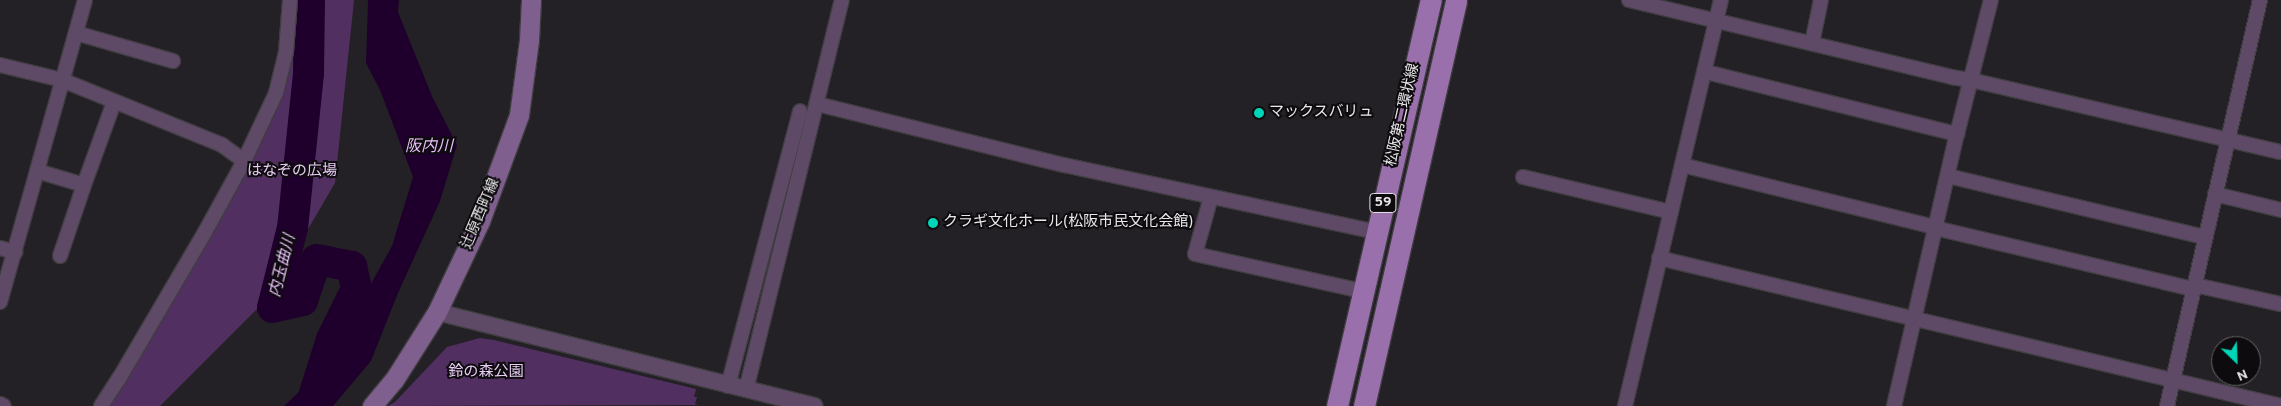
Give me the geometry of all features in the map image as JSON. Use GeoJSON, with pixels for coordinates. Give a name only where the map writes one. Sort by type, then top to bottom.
{"type":"FeatureCollection","features":[{"type":"Feature","properties":{"kind":"main road","name":"辻原西町線"},"geometry":{"type":"LineString","coordinates":[[372,406],[394,380],[437,312],[480,221],[519,115],[528,50],[531,0]]}},
{"type":"Feature","properties":{"kind":"main road","name":"松阪第二環状線"},"geometry":{"type":"LineString","coordinates":[[1337,406],[1362,291],[1431,0]]}},
{"type":"Feature","properties":{"kind":"main road","name":"松阪第二環状線"},"geometry":{"type":"LineString","coordinates":[[1364,406],[1456,0]]}},
{"type":"Feature","properties":{"kind":"street"},"geometry":{"type":"LineString","coordinates":[[0,302],[86,0]]}},
{"type":"Feature","properties":{"kind":"street"},"geometry":{"type":"LineString","coordinates":[[101,406],[170,294],[244,161],[276,93],[286,52],[290,0]]}},
{"type":"Feature","properties":{"kind":"street"},"geometry":{"type":"LineString","coordinates":[[746,390],[842,0]]}},
{"type":"Feature","properties":{"kind":"street"},"geometry":{"type":"LineString","coordinates":[[1629,0],[1951,77],[1972,80],[2281,152]]}},
{"type":"Feature","properties":{"kind":"street"},"geometry":{"type":"LineString","coordinates":[[1625,406],[1659,258],[1706,72],[1721,0]]}},
{"type":"Feature","properties":{"kind":"street"},"geometry":{"type":"LineString","coordinates":[[1812,44],[1822,0]]}},
{"type":"Feature","properties":{"kind":"street"},"geometry":{"type":"LineString","coordinates":[[1894,406],[1957,134],[1991,0]]}},
{"type":"Feature","properties":{"kind":"street"},"geometry":{"type":"LineString","coordinates":[[2167,406],[2260,0]]}},
{"type":"Feature","properties":{"kind":"street"},"geometry":{"type":"LineString","coordinates":[[76,33],[173,61]]}},
{"type":"Feature","properties":{"kind":"street"},"geometry":{"type":"LineString","coordinates":[[0,65],[62,80],[222,144],[244,161]]}},
{"type":"Feature","properties":{"kind":"street"},"geometry":{"type":"LineString","coordinates":[[1706,72],[1957,134]]}},
{"type":"Feature","properties":{"kind":"street"},"geometry":{"type":"LineString","coordinates":[[60,256],[114,102]]}},
{"type":"Feature","properties":{"kind":"street"},"geometry":{"type":"LineString","coordinates":[[817,104],[1064,165],[1376,232]]}},
{"type":"Feature","properties":{"kind":"street"},"geometry":{"type":"LineString","coordinates":[[728,386],[800,110]]}},
{"type":"Feature","properties":{"kind":"street"},"geometry":{"type":"LineString","coordinates":[[1682,166],[2194,287],[2281,304]]}},
{"type":"Feature","properties":{"kind":"street"},"geometry":{"type":"LineString","coordinates":[[37,171],[84,185]]}},
{"type":"Feature","properties":{"kind":"street"},"geometry":{"type":"LineString","coordinates":[[1948,176],[2205,237]]}},
{"type":"Feature","properties":{"kind":"street"},"geometry":{"type":"LineString","coordinates":[[1523,177],[1671,212]]}},
{"type":"Feature","properties":{"kind":"street"},"geometry":{"type":"LineString","coordinates":[[2215,194],[2281,210]]}},
{"type":"Feature","properties":{"kind":"street"},"geometry":{"type":"LineString","coordinates":[[1210,197],[1195,254],[1362,291]]}},
{"type":"Feature","properties":{"kind":"street"},"geometry":{"type":"LineString","coordinates":[[0,248],[15,252]]}},
{"type":"Feature","properties":{"kind":"street"},"geometry":{"type":"LineString","coordinates":[[1659,258],[2281,406]]}},
{"type":"Feature","properties":{"kind":"street"},"geometry":{"type":"LineString","coordinates":[[437,312],[814,406]]}},
{"type":"Feature","properties":{"kind":"street"},"geometry":{"type":"LineString","coordinates":[[0,404],[4,406]]}},
{"type":"Feature","properties":{"kind":"green space","name":"はなぞの広場"},"geometry":{"type":"Polygon","coordinates":[[[295,0],[354,0],[335,183],[267,299],[160,406],[108,406],[254,152],[295,0]]]}},
{"type":"Feature","properties":{"kind":"green space","name":"鈴の森公園"},"geometry":{"type":"Polygon","coordinates":[[[480,338],[696,389],[694,397],[697,397],[695,404],[699,405],[388,406],[395,402],[447,347],[480,338]]]}},
{"type":"Feature","properties":{"kind":"water","name":"阪内川"},"geometry":{"type":"Polygon","coordinates":[[[368,0],[399,0],[398,12],[432,96],[457,145],[440,201],[398,293],[371,361],[333,406],[284,406],[304,387],[342,336],[392,246],[413,177],[380,90],[366,63],[368,0]]]}},
{"type":"Feature","properties":{"kind":"waterway","name":"内玉曲川"},"geometry":{"type":"LineString","coordinates":[[309,0],[308,73],[292,227],[272,307],[302,300],[316,259],[351,266],[356,288],[331,339],[312,399]]}},
{"type":"Feature","properties":{"kind":"place","name":"マックスバリュ"},"geometry":{"type":"Point","coordinates":[1259,113]}},
{"type":"Feature","properties":{"kind":"place","name":"クラギ文化ホール(松阪市民文化会館)"},"geometry":{"type":"Point","coordinates":[933,223]}}]}
